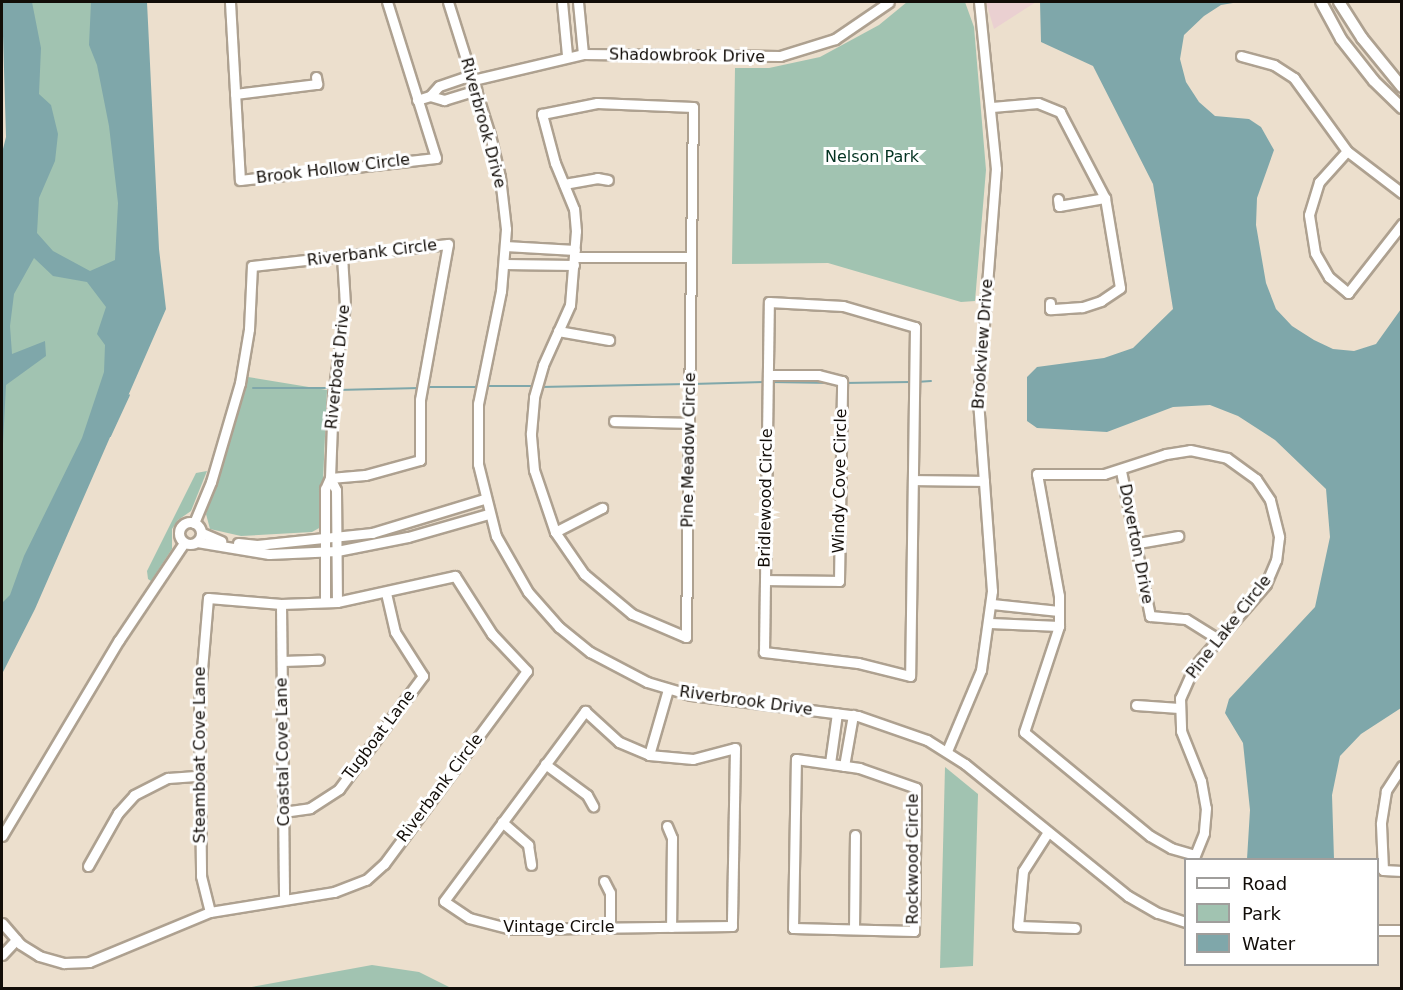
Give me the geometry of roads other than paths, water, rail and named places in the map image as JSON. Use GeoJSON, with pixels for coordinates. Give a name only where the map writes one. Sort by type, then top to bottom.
{"type":"FeatureCollection","features":[{"type":"Feature","properties":{"kind":"main road"},"geometry":{"type":"LineString","coordinates":[[1321,2],[1341,39],[1374,81],[1401,108]]}},
{"type":"Feature","properties":{"kind":"main road"},"geometry":{"type":"LineString","coordinates":[[1339,2],[1362,38],[1401,87]]}},
{"type":"Feature","properties":{"kind":"street","name":"Brook Hollow Circle"},"geometry":{"type":"LineString","coordinates":[[230,2],[240,180],[436,158],[387,2]]}},
{"type":"Feature","properties":{"kind":"street","name":"Riverbrook Drive"},"geometry":{"type":"LineString","coordinates":[[448,2],[500,177],[505,246],[504,264],[478,404],[477,455],[488,514],[515,573],[559,627],[605,662],[668,689],[854,715],[894,726],[947,751],[1128,896],[1158,913],[1184,922]]}},
{"type":"Feature","properties":{"kind":"street"},"geometry":{"type":"LineString","coordinates":[[562,2],[567,55]]}},
{"type":"Feature","properties":{"kind":"street"},"geometry":{"type":"LineString","coordinates":[[578,2],[583,54]]}},
{"type":"Feature","properties":{"kind":"street","name":"Shadowbrook Drive"},"geometry":{"type":"LineString","coordinates":[[473,82],[567,55],[780,56],[835,39],[889,2]]}},
{"type":"Feature","properties":{"kind":"street","name":"Brookview Drive"},"geometry":{"type":"LineString","coordinates":[[947,751],[974,692],[990,623],[992,604],[978,386],[996,192],[992,107],[979,2]]}},
{"type":"Feature","properties":{"kind":"street"},"geometry":{"type":"LineString","coordinates":[[1241,56],[1274,64],[1294,78],[1347,151],[1401,193]]}},
{"type":"Feature","properties":{"kind":"street"},"geometry":{"type":"LineString","coordinates":[[235,94],[317,84],[316,77]]}},
{"type":"Feature","properties":{"kind":"street"},"geometry":{"type":"LineString","coordinates":[[430,96],[444,100],[473,82]]}},
{"type":"Feature","properties":{"kind":"street"},"geometry":{"type":"LineString","coordinates":[[417,100],[430,96],[439,86],[473,82]]}},
{"type":"Feature","properties":{"kind":"street","name":"Pine Meadow Circle"},"geometry":{"type":"LineString","coordinates":[[597,103],[693,107],[691,257],[686,637],[648,623],[614,602],[584,574],[555,532],[538,488],[531,433],[538,379],[570,305],[574,257],[574,208],[542,114],[597,103]]}},
{"type":"Feature","properties":{"kind":"street"},"geometry":{"type":"LineString","coordinates":[[992,107],[1038,103],[1060,112],[1105,198],[1120,288],[1101,301],[1082,307],[1050,309],[1050,303]]}},
{"type":"Feature","properties":{"kind":"street"},"geometry":{"type":"LineString","coordinates":[[1347,151],[1325,172],[1311,204],[1311,241],[1325,271],[1348,293],[1401,224]]}},
{"type":"Feature","properties":{"kind":"street"},"geometry":{"type":"LineString","coordinates":[[564,184],[597,178],[608,180]]}},
{"type":"Feature","properties":{"kind":"street"},"geometry":{"type":"LineString","coordinates":[[1058,199],[1059,206],[1105,198]]}},
{"type":"Feature","properties":{"kind":"street","name":"Riverbank Circle"},"geometry":{"type":"LineString","coordinates":[[194,523],[212,482],[240,383],[249,329],[252,266],[448,244],[443,286],[420,400],[420,460],[365,475],[330,478]]}},
{"type":"Feature","properties":{"kind":"street"},"geometry":{"type":"LineString","coordinates":[[505,246],[554,249],[574,257]]}},
{"type":"Feature","properties":{"kind":"street"},"geometry":{"type":"LineString","coordinates":[[553,262],[554,249]]}},
{"type":"Feature","properties":{"kind":"street","name":"Riverboat Drive"},"geometry":{"type":"LineString","coordinates":[[330,478],[333,395],[345,305],[342,256]]}},
{"type":"Feature","properties":{"kind":"street"},"geometry":{"type":"LineString","coordinates":[[504,264],[553,262],[574,257],[691,257]]}},
{"type":"Feature","properties":{"kind":"street","name":"Bridlewood Circle"},"geometry":{"type":"LineString","coordinates":[[769,302],[843,306],[915,327],[910,676],[858,663],[764,652],[768,375],[769,302]]}},
{"type":"Feature","properties":{"kind":"street"},"geometry":{"type":"LineString","coordinates":[[558,331],[609,340]]}},
{"type":"Feature","properties":{"kind":"street","name":"Windy Cove Circle"},"geometry":{"type":"LineString","coordinates":[[765,580],[839,581],[842,381],[818,375],[768,375]]}},
{"type":"Feature","properties":{"kind":"street"},"geometry":{"type":"LineString","coordinates":[[614,422],[689,423]]}},
{"type":"Feature","properties":{"kind":"street","name":"Pine Lake Circle"},"geometry":{"type":"LineString","coordinates":[[1204,451],[1238,464],[1256,478],[1270,500],[1279,537],[1271,573],[1188,676],[1179,708],[1181,731],[1201,781],[1206,808],[1204,833],[1195,855],[1171,848],[1150,836],[1024,732],[1059,626],[1059,611],[1037,474],[1121,471],[1166,454],[1204,451]]}},
{"type":"Feature","properties":{"kind":"street","name":"Doverton Drive"},"geometry":{"type":"LineString","coordinates":[[1121,471],[1138,543],[1150,616],[1186,619],[1218,639]]}},
{"type":"Feature","properties":{"kind":"street"},"geometry":{"type":"LineString","coordinates":[[330,478],[336,490],[337,602]]}},
{"type":"Feature","properties":{"kind":"street"},"geometry":{"type":"LineString","coordinates":[[325,602],[325,489],[330,478]]}},
{"type":"Feature","properties":{"kind":"street"},"geometry":{"type":"LineString","coordinates":[[913,480],[984,481]]}},
{"type":"Feature","properties":{"kind":"street"},"geometry":{"type":"LineString","coordinates":[[184,543],[179,534],[180,527],[194,523],[202,533],[215,540],[251,544],[337,539],[372,533],[484,499]]}},
{"type":"Feature","properties":{"kind":"street"},"geometry":{"type":"LineString","coordinates":[[555,532],[602,508]]}},
{"type":"Feature","properties":{"kind":"street"},"geometry":{"type":"LineString","coordinates":[[184,543],[269,554],[337,551],[408,537],[488,514]]}},
{"type":"Feature","properties":{"kind":"street"},"geometry":{"type":"LineString","coordinates":[[197,543],[202,533]]}},
{"type":"Feature","properties":{"kind":"street"},"geometry":{"type":"LineString","coordinates":[[1138,543],[1178,536]]}},
{"type":"Feature","properties":{"kind":"street"},"geometry":{"type":"LineString","coordinates":[[2,836],[119,640],[184,543]]}},
{"type":"Feature","properties":{"kind":"street","name":"Riverbank Circle"},"geometry":{"type":"LineString","coordinates":[[2,923],[16,940],[52,960],[89,962],[210,912],[345,890],[376,872],[527,671],[485,625],[455,576],[386,594],[337,602],[281,604],[208,598]]}},
{"type":"Feature","properties":{"kind":"street","name":"Tugboat Lane"},"geometry":{"type":"LineString","coordinates":[[284,812],[310,808],[339,789],[423,676],[395,632],[386,594]]}},
{"type":"Feature","properties":{"kind":"street","name":"Steamboat Cove Lane"},"geometry":{"type":"LineString","coordinates":[[208,598],[199,679],[199,776],[201,876],[210,912]]}},
{"type":"Feature","properties":{"kind":"street","name":"Coastal Cove Lane"},"geometry":{"type":"LineString","coordinates":[[281,604],[284,899]]}},
{"type":"Feature","properties":{"kind":"street"},"geometry":{"type":"LineString","coordinates":[[992,604],[1059,611]]}},
{"type":"Feature","properties":{"kind":"street"},"geometry":{"type":"LineString","coordinates":[[1040,624],[1041,609]]}},
{"type":"Feature","properties":{"kind":"street"},"geometry":{"type":"LineString","coordinates":[[990,623],[1059,626]]}},
{"type":"Feature","properties":{"kind":"street"},"geometry":{"type":"LineString","coordinates":[[282,660],[319,660]]}},
{"type":"Feature","properties":{"kind":"street"},"geometry":{"type":"LineString","coordinates":[[649,755],[668,689]]}},
{"type":"Feature","properties":{"kind":"street"},"geometry":{"type":"LineString","coordinates":[[1136,705],[1179,708]]}},
{"type":"Feature","properties":{"kind":"street","name":"Vintage Circle"},"geometry":{"type":"LineString","coordinates":[[585,711],[619,742],[649,755],[693,759],[735,748],[732,926],[496,927],[469,918],[444,901],[545,764],[585,711]]}},
{"type":"Feature","properties":{"kind":"street"},"geometry":{"type":"LineString","coordinates":[[830,763],[837,713]]}},
{"type":"Feature","properties":{"kind":"street"},"geometry":{"type":"LineString","coordinates":[[844,765],[854,715]]}},
{"type":"Feature","properties":{"kind":"street"},"geometry":{"type":"LineString","coordinates":[[832,746],[848,750]]}},
{"type":"Feature","properties":{"kind":"street","name":"Rockwood Circle"},"geometry":{"type":"LineString","coordinates":[[796,759],[830,763],[844,765],[915,788],[914,931],[793,928],[796,759]]}},
{"type":"Feature","properties":{"kind":"street"},"geometry":{"type":"LineString","coordinates":[[545,764],[587,795],[593,806]]}},
{"type":"Feature","properties":{"kind":"street"},"geometry":{"type":"LineString","coordinates":[[1401,766],[1386,791],[1381,824],[1383,870],[1401,871]]}},
{"type":"Feature","properties":{"kind":"street"},"geometry":{"type":"LineString","coordinates":[[88,866],[118,813],[134,795],[168,778],[199,776]]}},
{"type":"Feature","properties":{"kind":"street"},"geometry":{"type":"LineString","coordinates":[[502,822],[528,844],[531,865]]}},
{"type":"Feature","properties":{"kind":"street"},"geometry":{"type":"LineString","coordinates":[[667,826],[672,838],[671,927]]}},
{"type":"Feature","properties":{"kind":"street"},"geometry":{"type":"LineString","coordinates":[[1048,832],[1023,871],[1018,926],[1075,928]]}},
{"type":"Feature","properties":{"kind":"street"},"geometry":{"type":"LineString","coordinates":[[854,929],[855,835]]}},
{"type":"Feature","properties":{"kind":"street"},"geometry":{"type":"LineString","coordinates":[[604,880],[610,892],[610,928]]}},
{"type":"Feature","properties":{"kind":"street"},"geometry":{"type":"LineString","coordinates":[[1379,930],[1401,930]]}},
{"type":"Feature","properties":{"kind":"street"},"geometry":{"type":"LineString","coordinates":[[2,955],[16,940]]}},
{"type":"Feature","properties":{"kind":"water"},"geometry":{"type":"Polygon","coordinates":[[[2,2],[32,2],[41,48],[39,94],[51,105],[58,134],[55,161],[39,198],[37,233],[53,251],[90,271],[115,260],[118,203],[109,126],[97,65],[89,45],[91,2],[147,2],[159,249],[166,309],[35,609],[2,674],[2,603],[10,595],[24,556],[82,438],[104,372],[105,345],[97,334],[106,307],[87,282],[53,276],[34,258],[14,294],[10,326],[12,354],[45,341],[46,356],[6,385],[2,463],[2,153],[6,137],[2,2]]]}},
{"type":"Feature","properties":{"kind":"water"},"geometry":{"type":"Polygon","coordinates":[[[1040,2],[1239,2],[1221,5],[1204,16],[1184,35],[1180,59],[1186,82],[1199,102],[1215,116],[1249,119],[1261,127],[1274,150],[1257,198],[1256,225],[1266,283],[1276,309],[1292,326],[1314,340],[1333,349],[1354,351],[1376,344],[1401,309],[1401,708],[1361,734],[1340,756],[1332,795],[1334,858],[1247,858],[1250,810],[1243,743],[1225,713],[1229,699],[1315,607],[1330,537],[1326,489],[1275,440],[1238,416],[1210,405],[1173,407],[1107,432],[1037,428],[1027,421],[1027,377],[1037,367],[1104,358],[1133,348],[1173,309],[1153,184],[1093,66],[1041,42],[1040,2]]]}},
{"type":"Feature","properties":{"kind":"waterway"},"geometry":{"type":"LineString","coordinates":[[916,382],[931,381]]}},
{"type":"Feature","properties":{"kind":"waterway"},"geometry":{"type":"LineString","coordinates":[[692,384],[764,382]]}},
{"type":"Feature","properties":{"kind":"waterway"},"geometry":{"type":"LineString","coordinates":[[770,382],[832,383]]}},
{"type":"Feature","properties":{"kind":"waterway"},"geometry":{"type":"LineString","coordinates":[[844,383],[910,382]]}},
{"type":"Feature","properties":{"kind":"waterway"},"geometry":{"type":"LineString","coordinates":[[540,387],[687,384]]}},
{"type":"Feature","properties":{"kind":"waterway"},"geometry":{"type":"LineString","coordinates":[[486,386],[534,386]]}},
{"type":"Feature","properties":{"kind":"waterway"},"geometry":{"type":"LineString","coordinates":[[426,387],[477,387]]}},
{"type":"Feature","properties":{"kind":"waterway"},"geometry":{"type":"LineString","coordinates":[[253,388],[332,388]]}},
{"type":"Feature","properties":{"kind":"waterway"},"geometry":{"type":"LineString","coordinates":[[337,390],[420,388]]}},
{"type":"Feature","properties":{"kind":"waterway"},"geometry":{"type":"LineString","coordinates":[[110,436],[129,395]]}},
{"type":"Feature","properties":{"kind":"park label","name":"Nelson Park"},"geometry":{"type":"Point","coordinates":[872,157]}}]}
